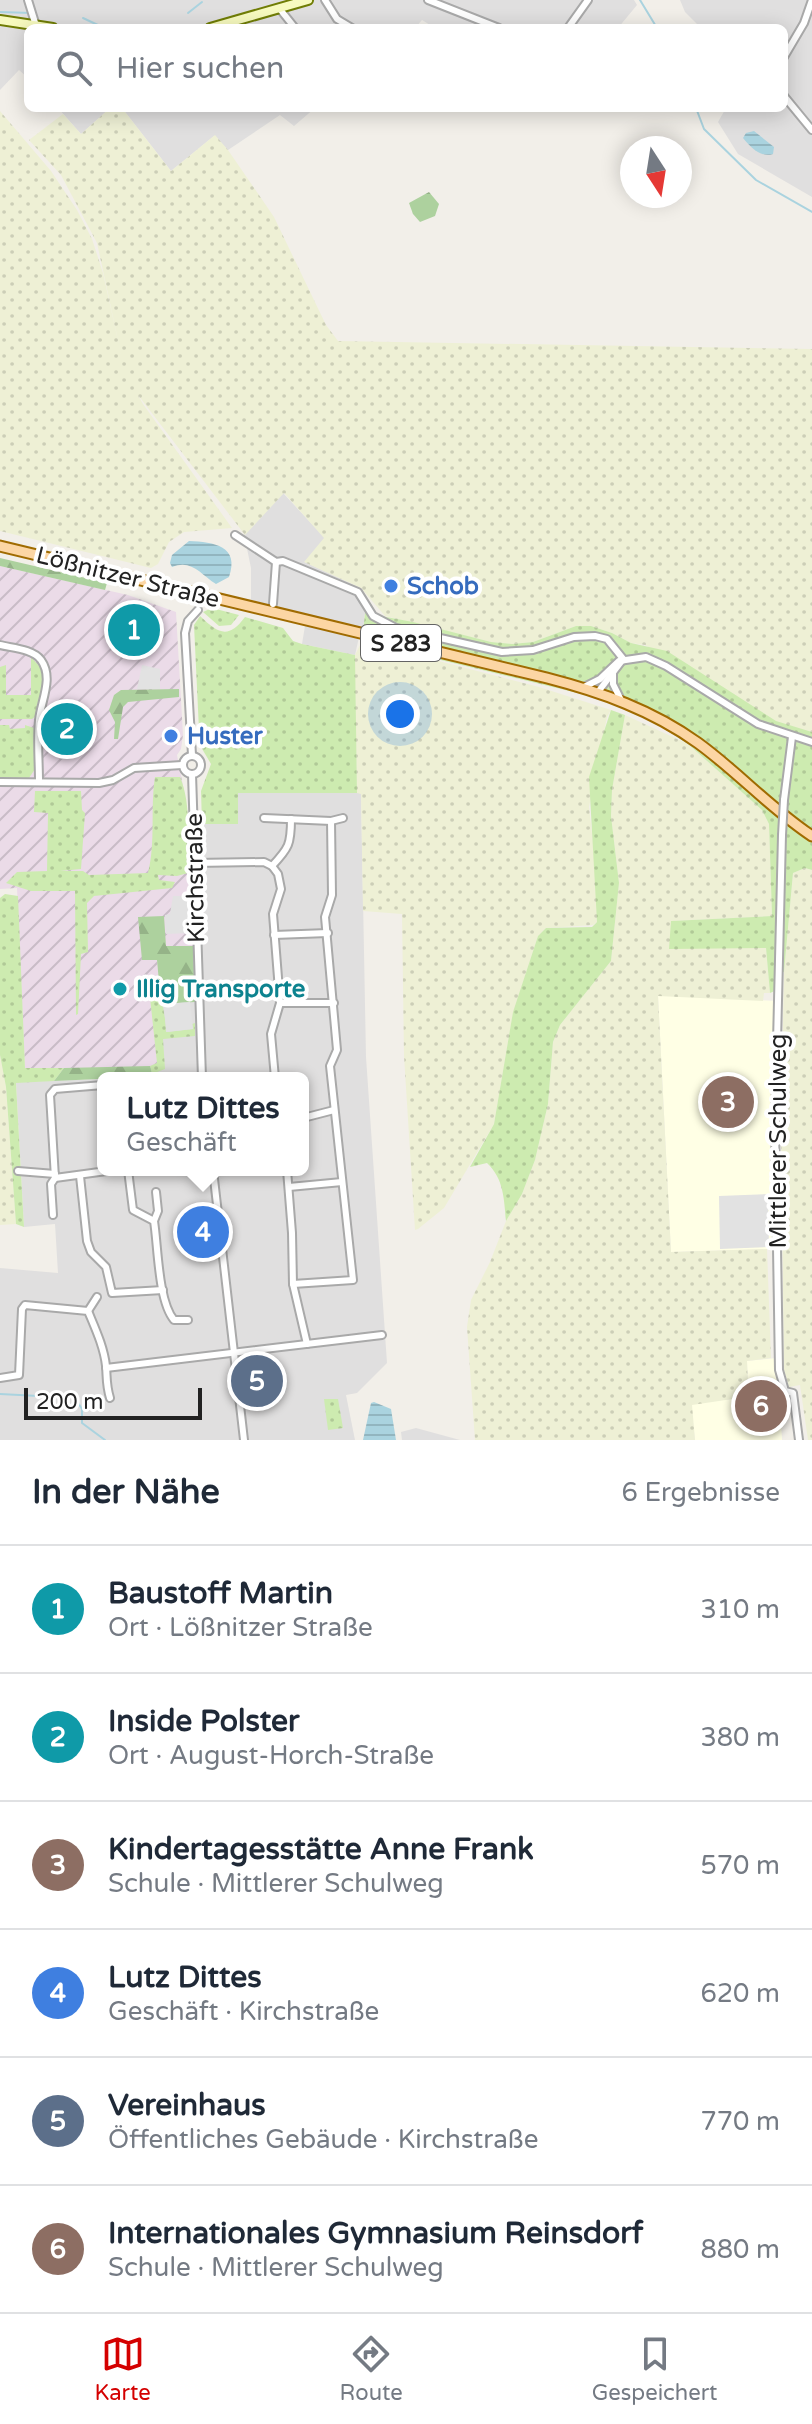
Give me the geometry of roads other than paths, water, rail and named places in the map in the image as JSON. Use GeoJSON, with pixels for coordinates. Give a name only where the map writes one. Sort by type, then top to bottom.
{"type":"FeatureCollection","features":[{"type":"Feature","properties":{"kind":"main road"},"geometry":{"type":"LineString","coordinates":[[224,24],[308,0]]}},
{"type":"Feature","properties":{"kind":"main road"},"geometry":{"type":"LineString","coordinates":[[0,20],[24,24]]}},
{"type":"Feature","properties":{"kind":"main road","name":"Lößnitzer Straße"},"geometry":{"type":"LineString","coordinates":[[0,546],[584,687]]}},
{"type":"Feature","properties":{"kind":"main road","name":"S 283"},"geometry":{"type":"LineString","coordinates":[[584,687],[621,700],[671,726],[700,745],[767,803],[812,836]]}},
{"type":"Feature","properties":{"kind":"street"},"geometry":{"type":"LineString","coordinates":[[28,0],[35,24]]}},
{"type":"Feature","properties":{"kind":"street"},"geometry":{"type":"LineString","coordinates":[[325,0],[337,19],[345,24]]}},
{"type":"Feature","properties":{"kind":"street"},"geometry":{"type":"LineString","coordinates":[[428,0],[489,24]]}},
{"type":"Feature","properties":{"kind":"street"},"geometry":{"type":"LineString","coordinates":[[571,24],[588,0]]}},
{"type":"Feature","properties":{"kind":"street"},"geometry":{"type":"LineString","coordinates":[[788,50],[804,23],[812,0]]}},
{"type":"Feature","properties":{"kind":"street"},"geometry":{"type":"LineString","coordinates":[[279,8],[292,24]]}},
{"type":"Feature","properties":{"kind":"street"},"geometry":{"type":"LineString","coordinates":[[804,23],[812,28]]}},
{"type":"Feature","properties":{"kind":"street"},"geometry":{"type":"LineString","coordinates":[[788,101],[812,130]]}},
{"type":"Feature","properties":{"kind":"street"},"geometry":{"type":"LineString","coordinates":[[235,535],[276,562],[283,561],[358,592],[373,616],[396,628],[502,652],[533,650],[574,637],[595,636],[607,639],[624,660]]}},
{"type":"Feature","properties":{"kind":"street"},"geometry":{"type":"LineString","coordinates":[[273,604],[276,562]]}},
{"type":"Feature","properties":{"kind":"street","name":"Kirchstraße"},"geometry":{"type":"LineString","coordinates":[[198,610],[188,621],[185,633],[192,755],[199,758],[201,765],[199,771],[192,774],[202,1072]]}},
{"type":"Feature","properties":{"kind":"street"},"geometry":{"type":"LineString","coordinates":[[0,645],[36,656],[44,667],[46,691],[40,717],[39,782]]}},
{"type":"Feature","properties":{"kind":"street"},"geometry":{"type":"LineString","coordinates":[[584,687],[624,660],[639,657],[657,661],[758,724],[812,742]]}},
{"type":"Feature","properties":{"kind":"street"},"geometry":{"type":"LineString","coordinates":[[598,692],[624,660]]}},
{"type":"Feature","properties":{"kind":"street"},"geometry":{"type":"LineString","coordinates":[[614,671],[613,684],[621,700]]}},
{"type":"Feature","properties":{"kind":"street"},"geometry":{"type":"LineString","coordinates":[[598,692],[600,679]]}},
{"type":"Feature","properties":{"kind":"street","name":"Mittlerer Schulweg"},"geometry":{"type":"LineString","coordinates":[[792,737],[782,835],[775,1125],[779,1370],[785,1391],[793,1393],[799,1440]]}},
{"type":"Feature","properties":{"kind":"street"},"geometry":{"type":"LineString","coordinates":[[192,755],[185,758],[182,765],[185,771],[192,774]]}},
{"type":"Feature","properties":{"kind":"street"},"geometry":{"type":"LineString","coordinates":[[0,782],[99,783],[113,780],[134,768],[182,765]]}},
{"type":"Feature","properties":{"kind":"street"},"geometry":{"type":"LineString","coordinates":[[264,818],[331,821],[343,818]]}},
{"type":"Feature","properties":{"kind":"street"},"geometry":{"type":"LineString","coordinates":[[272,866],[291,841],[291,819]]}},
{"type":"Feature","properties":{"kind":"street"},"geometry":{"type":"LineString","coordinates":[[293,1284],[353,1280],[330,1066],[337,1050],[325,917],[332,895],[331,821]]}},
{"type":"Feature","properties":{"kind":"street"},"geometry":{"type":"LineString","coordinates":[[195,863],[264,862],[278,874],[281,889],[273,914],[280,1003],[271,1034],[274,1072]]}},
{"type":"Feature","properties":{"kind":"street"},"geometry":{"type":"LineString","coordinates":[[274,935],[328,933]]}},
{"type":"Feature","properties":{"kind":"street"},"geometry":{"type":"LineString","coordinates":[[280,1003],[334,1003]]}},
{"type":"Feature","properties":{"kind":"street"},"geometry":{"type":"LineString","coordinates":[[53,1215],[51,1184],[55,1176],[50,1095],[55,1089],[97,1086]]}},
{"type":"Feature","properties":{"kind":"street"},"geometry":{"type":"LineString","coordinates":[[309,1116],[334,1110]]}},
{"type":"Feature","properties":{"kind":"street"},"geometry":{"type":"LineString","coordinates":[[18,1171],[55,1176],[97,1173]]}},
{"type":"Feature","properties":{"kind":"street"},"geometry":{"type":"LineString","coordinates":[[80,1176],[87,1241],[91,1252],[106,1267],[112,1293],[163,1290]]}},
{"type":"Feature","properties":{"kind":"street"},"geometry":{"type":"LineString","coordinates":[[129,1176],[133,1210],[154,1221]]}},
{"type":"Feature","properties":{"kind":"street"},"geometry":{"type":"LineString","coordinates":[[214,1176],[244,1440]]}},
{"type":"Feature","properties":{"kind":"street"},"geometry":{"type":"LineString","coordinates":[[288,1176],[293,1284],[307,1344]]}},
{"type":"Feature","properties":{"kind":"street"},"geometry":{"type":"LineString","coordinates":[[289,1187],[342,1182]]}},
{"type":"Feature","properties":{"kind":"street"},"geometry":{"type":"LineString","coordinates":[[156,1192],[158,1211],[154,1221],[163,1290],[174,1320],[188,1320]]}},
{"type":"Feature","properties":{"kind":"street"},"geometry":{"type":"LineString","coordinates":[[88,1311],[97,1297]]}},
{"type":"Feature","properties":{"kind":"street"},"geometry":{"type":"LineString","coordinates":[[0,1378],[19,1375],[22,1309],[25,1305],[88,1311]]}},
{"type":"Feature","properties":{"kind":"street"},"geometry":{"type":"LineString","coordinates":[[88,1311],[106,1368],[104,1380],[110,1398]]}},
{"type":"Feature","properties":{"kind":"street"},"geometry":{"type":"LineString","coordinates":[[106,1368],[382,1335]]}},
{"type":"Feature","properties":{"kind":"water"},"geometry":{"type":"Polygon","coordinates":[[[754,131],[774,147],[773,154],[760,153],[743,138],[746,133],[754,131]]]}},
{"type":"Feature","properties":{"kind":"water"},"geometry":{"type":"Polygon","coordinates":[[[189,541],[216,545],[228,552],[231,558],[229,577],[216,584],[190,566],[172,567],[172,555],[189,541]]]}},
{"type":"Feature","properties":{"kind":"water"},"geometry":{"type":"Polygon","coordinates":[[[371,1403],[391,1409],[396,1440],[363,1440],[371,1403]]]}},
{"type":"Feature","properties":{"kind":"waterway"},"geometry":{"type":"LineString","coordinates":[[640,0],[655,24]]}},
{"type":"Feature","properties":{"kind":"waterway"},"geometry":{"type":"LineString","coordinates":[[188,13],[202,2]]}},
{"type":"Feature","properties":{"kind":"waterway"},"geometry":{"type":"LineString","coordinates":[[0,12],[31,13]]}},
{"type":"Feature","properties":{"kind":"waterway"},"geometry":{"type":"LineString","coordinates":[[83,18],[96,24]]}},
{"type":"Feature","properties":{"kind":"waterway"},"geometry":{"type":"LineString","coordinates":[[698,112],[704,129],[756,180],[812,212]]}},
{"type":"Feature","properties":{"kind":"waterway"},"geometry":{"type":"LineString","coordinates":[[0,1394],[73,1395],[82,1409],[82,1423],[105,1440]]}},
{"type":"Feature","properties":{"kind":"place","name":"Schob"},"geometry":{"type":"Point","coordinates":[391,586]}},
{"type":"Feature","properties":{"kind":"place","name":"Baustoff Martin"},"geometry":{"type":"Point","coordinates":[134,630]}},
{"type":"Feature","properties":{"kind":"place","name":"Inside Polster"},"geometry":{"type":"Point","coordinates":[67,729]}},
{"type":"Feature","properties":{"kind":"place","name":"Huster"},"geometry":{"type":"Point","coordinates":[171,736]}},
{"type":"Feature","properties":{"kind":"place","name":"Illig Transporte"},"geometry":{"type":"Point","coordinates":[120,989]}},
{"type":"Feature","properties":{"kind":"place","name":"Kindertagesstätte Anne Frank"},"geometry":{"type":"Point","coordinates":[728,1102]}},
{"type":"Feature","properties":{"kind":"place","name":"Lutz Dittes"},"geometry":{"type":"Point","coordinates":[203,1232]}},
{"type":"Feature","properties":{"kind":"place","name":"Vereinhaus"},"geometry":{"type":"Point","coordinates":[257,1381]}},
{"type":"Feature","properties":{"kind":"place","name":"Internationales Gymnasium Reinsdorf"},"geometry":{"type":"Point","coordinates":[761,1406]}}]}
